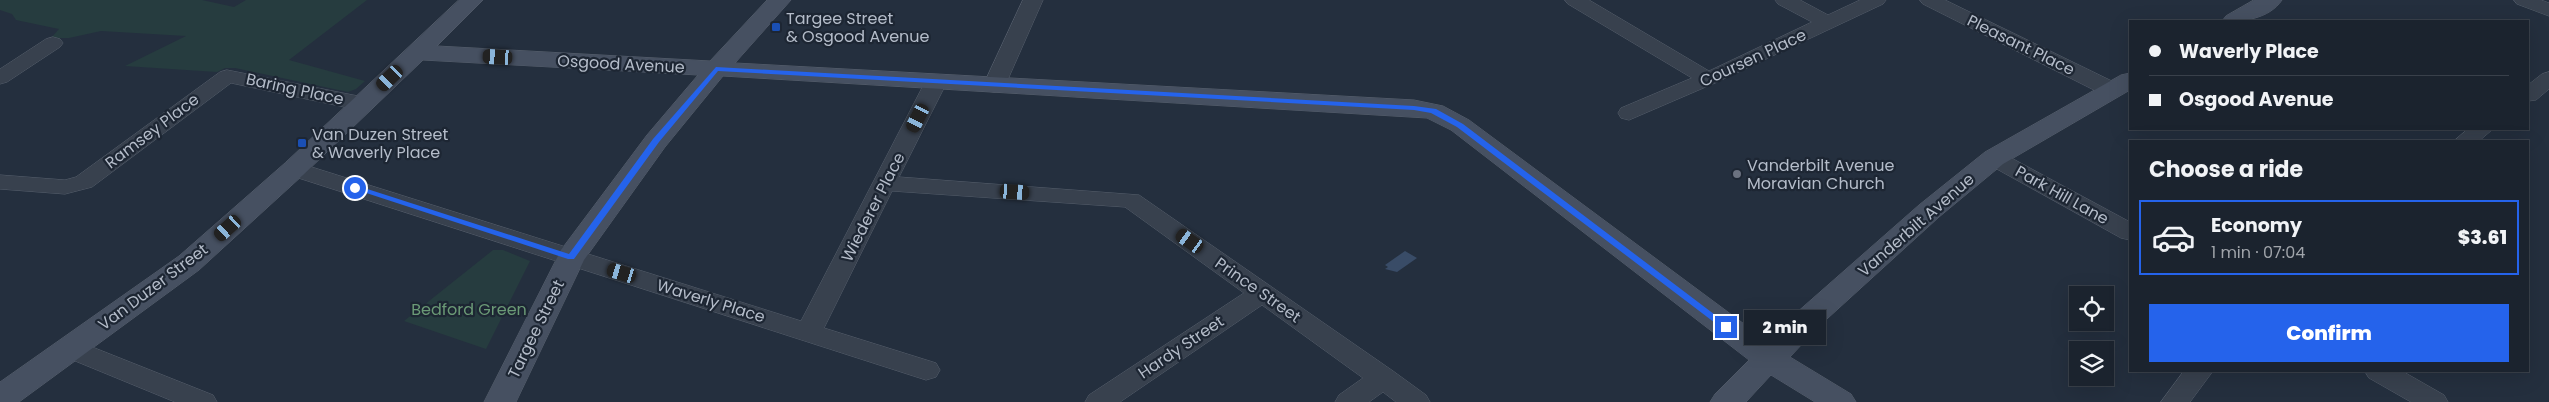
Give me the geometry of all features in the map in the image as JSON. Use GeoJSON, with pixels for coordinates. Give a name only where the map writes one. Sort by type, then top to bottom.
{"type":"FeatureCollection","features":[{"type":"Feature","properties":{"kind":"street","name":"Van Duzer Street"},"geometry":{"type":"LineString","coordinates":[[0,399],[189,263],[294,169],[472,0]]}},
{"type":"Feature","properties":{"kind":"street","name":"Targee Street"},"geometry":{"type":"LineString","coordinates":[[500,402],[571,257],[656,141],[716,69],[780,0]]}},
{"type":"Feature","properties":{"kind":"street"},"geometry":{"type":"LineString","coordinates":[[994,86],[1033,0]]}},
{"type":"Feature","properties":{"kind":"street"},"geometry":{"type":"LineString","coordinates":[[1575,0],[1708,79]]}},
{"type":"Feature","properties":{"kind":"street"},"geometry":{"type":"LineString","coordinates":[[1785,0],[1828,23]]}},
{"type":"Feature","properties":{"kind":"street","name":"Coursen Place"},"geometry":{"type":"LineString","coordinates":[[1629,113],[1708,79],[1876,0]]}},
{"type":"Feature","properties":{"kind":"street","name":"Pleasant Place"},"geometry":{"type":"LineString","coordinates":[[1930,0],[2121,85]]}},
{"type":"Feature","properties":{"kind":"street"},"geometry":{"type":"LineString","coordinates":[[2236,20],[2271,0]]}},
{"type":"Feature","properties":{"kind":"street"},"geometry":{"type":"LineString","coordinates":[[2524,0],[2549,10]]}},
{"type":"Feature","properties":{"kind":"street"},"geometry":{"type":"LineString","coordinates":[[0,78],[54,43]]}},
{"type":"Feature","properties":{"kind":"street","name":"Osgood Avenue"},"geometry":{"type":"LineString","coordinates":[[417,52],[1434,111],[1460,125],[1769,360],[1840,402]]}},
{"type":"Feature","properties":{"kind":"street","name":"Baring Place"},"geometry":{"type":"LineString","coordinates":[[227,76],[363,104]]}},
{"type":"Feature","properties":{"kind":"street","name":"Ramsey Place"},"geometry":{"type":"LineString","coordinates":[[0,182],[65,187],[76,186],[227,76]]}},
{"type":"Feature","properties":{"kind":"street"},"geometry":{"type":"LineString","coordinates":[[2529,93],[2549,78]]}},
{"type":"Feature","properties":{"kind":"street","name":"Wiederer Place"},"geometry":{"type":"LineString","coordinates":[[809,331],[936,82]]}},
{"type":"Feature","properties":{"kind":"street","name":"Vanderbilt Avenue"},"geometry":{"type":"LineString","coordinates":[[1726,402],[1813,314],[1929,211],[1994,158],[2121,85]]}},
{"type":"Feature","properties":{"kind":"street"},"geometry":{"type":"LineString","coordinates":[[2466,140],[2481,130]]}},
{"type":"Feature","properties":{"kind":"street","name":"Park Hill Lane"},"geometry":{"type":"LineString","coordinates":[[1994,158],[2129,231]]}},
{"type":"Feature","properties":{"kind":"street","name":"Waverly Place"},"geometry":{"type":"LineString","coordinates":[[294,169],[809,331],[926,370]]}},
{"type":"Feature","properties":{"kind":"street","name":"Prince Street"},"geometry":{"type":"LineString","coordinates":[[884,183],[1131,200],[1416,402]]}},
{"type":"Feature","properties":{"kind":"street","name":"Hardy Street"},"geometry":{"type":"LineString","coordinates":[[1099,402],[1262,293]]}},
{"type":"Feature","properties":{"kind":"street"},"geometry":{"type":"LineString","coordinates":[[72,349],[203,402]]}},
{"type":"Feature","properties":{"kind":"street"},"geometry":{"type":"LineString","coordinates":[[2175,402],[2198,372]]}},
{"type":"Feature","properties":{"kind":"street"},"geometry":{"type":"LineString","coordinates":[[2381,372],[2434,402]]}},
{"type":"Feature","properties":{"kind":"street"},"geometry":{"type":"LineString","coordinates":[[1350,402],[1383,378]]}},
{"type":"Feature","properties":{"kind":"green space"},"geometry":{"type":"Polygon","coordinates":[[[0,0],[202,0],[234,7],[246,0],[367,0],[289,60],[365,81],[356,89],[348,92],[235,68],[225,68],[217,72],[125,66],[186,36],[101,31],[69,38],[51,38],[59,29],[16,20],[12,14],[0,10],[0,0]]]}},
{"type":"Feature","properties":{"kind":"green space","name":"Bedford Green"},"geometry":{"type":"Polygon","coordinates":[[[493,250],[503,250],[530,261],[486,349],[404,321],[493,250]]]}},
{"type":"Feature","properties":{"kind":"water"},"geometry":{"type":"Polygon","coordinates":[[[1405,251],[1417,258],[1397,272],[1385,269],[1388,267],[1385,265],[1405,251]]]}},
{"type":"Feature","properties":{"kind":"place","name":"Targee Street & Osgood Avenue"},"geometry":{"type":"Point","coordinates":[776,27]}},
{"type":"Feature","properties":{"kind":"place","name":"Van Duzen Street & Waverly Place"},"geometry":{"type":"Point","coordinates":[302,143]}},
{"type":"Feature","properties":{"kind":"place","name":"Vanderbilt Avenue Moravian Church"},"geometry":{"type":"Point","coordinates":[1737,174]}},
{"type":"Feature","properties":{"kind":"route"},"geometry":{"type":"LineString","coordinates":[[355,188],[571,257],[656,141],[716,69],[975,85],[1414,108],[1434,111],[1460,125],[1726,327]]}}]}
